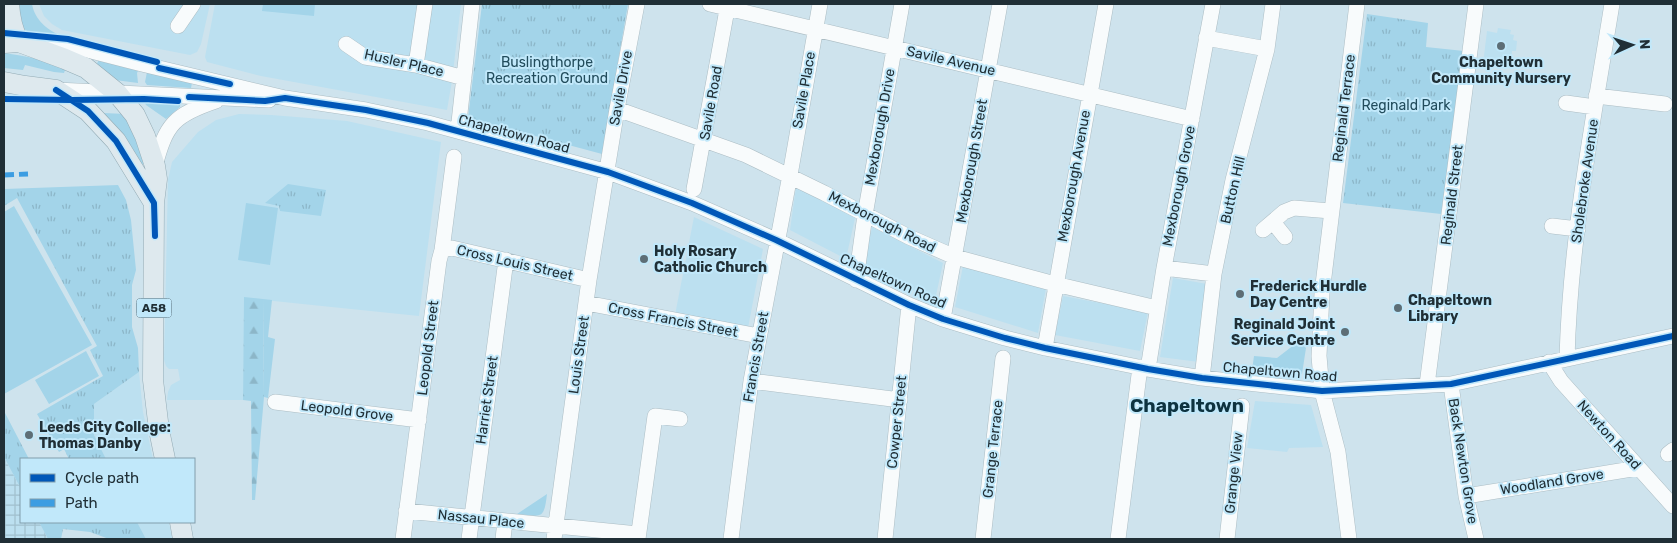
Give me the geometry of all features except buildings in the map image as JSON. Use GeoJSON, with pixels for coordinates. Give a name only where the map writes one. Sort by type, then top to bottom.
{"type":"FeatureCollection","features":[{"type":"Feature","properties":{"kind":"main road"},"geometry":{"type":"LineString","coordinates":[[9,4],[14,32],[11,43]]}},
{"type":"Feature","properties":{"kind":"main road","name":"A58"},"geometry":{"type":"LineString","coordinates":[[11,43],[65,59],[86,68],[101,78],[117,93],[135,115],[145,136],[155,166],[157,179],[154,203],[153,380],[159,430],[165,458]]}},
{"type":"Feature","properties":{"kind":"main road"},"geometry":{"type":"LineString","coordinates":[[4,82],[25,86]]}},
{"type":"Feature","properties":{"kind":"main road"},"geometry":{"type":"LineString","coordinates":[[4,89],[25,86]]}},
{"type":"Feature","properties":{"kind":"main road","name":"Chapeltown Road"},"geometry":{"type":"LineString","coordinates":[[25,86],[56,90]]}},
{"type":"Feature","properties":{"kind":"main road"},"geometry":{"type":"LineString","coordinates":[[56,90],[88,111],[116,141],[154,203]]}},
{"type":"Feature","properties":{"kind":"main road"},"geometry":{"type":"LineString","coordinates":[[180,523],[183,539]]}},
{"type":"Feature","properties":{"kind":"street"},"geometry":{"type":"LineString","coordinates":[[178,26],[193,4]]}},
{"type":"Feature","properties":{"kind":"street"},"geometry":{"type":"LineString","coordinates":[[416,65],[425,4]]}},
{"type":"Feature","properties":{"kind":"street"},"geometry":{"type":"LineString","coordinates":[[458,131],[472,4]]}},
{"type":"Feature","properties":{"kind":"street","name":"Savile Drive"},"geometry":{"type":"LineString","coordinates":[[608,172],[617,109],[637,4]]}},
{"type":"Feature","properties":{"kind":"street","name":"Savile Avenue"},"geometry":{"type":"LineString","coordinates":[[710,4],[728,6],[815,29],[1192,119]]}},
{"type":"Feature","properties":{"kind":"street","name":"Savile Place"},"geometry":{"type":"LineString","coordinates":[[790,176],[820,4]]}},
{"type":"Feature","properties":{"kind":"street","name":"Mexborough Drive"},"geometry":{"type":"LineString","coordinates":[[856,280],[865,215],[902,4]]}},
{"type":"Feature","properties":{"kind":"street","name":"Mexborough Street"},"geometry":{"type":"LineString","coordinates":[[943,319],[1000,4]]}},
{"type":"Feature","properties":{"kind":"street","name":"Mexborough Avenue"},"geometry":{"type":"LineString","coordinates":[[1045,348],[1106,4]]}},
{"type":"Feature","properties":{"kind":"street","name":"Mexborough Grove"},"geometry":{"type":"LineString","coordinates":[[1118,539],[1144,368],[1157,308],[1213,4]]}},
{"type":"Feature","properties":{"kind":"street","name":"Button Hill"},"geometry":{"type":"LineString","coordinates":[[1202,378],[1214,274],[1233,180],[1267,49],[1273,4]]}},
{"type":"Feature","properties":{"kind":"street","name":"Reginald Terrace"},"geometry":{"type":"LineString","coordinates":[[1349,539],[1338,452],[1322,391],[1319,348],[1322,293],[1331,211],[1357,4]]}},
{"type":"Feature","properties":{"kind":"street","name":"Reginald Street"},"geometry":{"type":"LineString","coordinates":[[1427,386],[1476,4]]}},
{"type":"Feature","properties":{"kind":"street","name":"Sholebroke Avenue"},"geometry":{"type":"LineString","coordinates":[[1568,359],[1568,313],[1578,229],[1612,4]]}},
{"type":"Feature","properties":{"kind":"street","name":"Savile Road"},"geometry":{"type":"LineString","coordinates":[[693,195],[728,6]]}},
{"type":"Feature","properties":{"kind":"street"},"geometry":{"type":"LineString","coordinates":[[1206,38],[1267,49]]}},
{"type":"Feature","properties":{"kind":"street","name":"Chapeltown Road"},"geometry":{"type":"LineString","coordinates":[[11,43],[56,42],[285,98],[366,110],[428,123],[693,195],[776,240],[856,280],[943,319],[1045,348],[1144,368],[1202,378],[1322,391],[1427,386],[1451,384],[1673,336]]}},
{"type":"Feature","properties":{"kind":"street","name":"Husler Place"},"geometry":{"type":"LineString","coordinates":[[346,44],[365,57],[416,65],[464,78]]}},
{"type":"Feature","properties":{"kind":"street","name":"Chapeltown Road"},"geometry":{"type":"LineString","coordinates":[[56,90],[265,101],[285,98]]}},
{"type":"Feature","properties":{"kind":"street","name":"Chapeltown Road"},"geometry":{"type":"LineString","coordinates":[[155,166],[164,138],[171,125],[184,114],[224,98]]}},
{"type":"Feature","properties":{"kind":"street"},"geometry":{"type":"LineString","coordinates":[[1566,103],[1665,104]]}},
{"type":"Feature","properties":{"kind":"street","name":"Mexborough Road"},"geometry":{"type":"LineString","coordinates":[[617,109],[746,155],[910,237],[955,257],[1055,284],[1157,308]]}},
{"type":"Feature","properties":{"kind":"street","name":"Leopold Street"},"geometry":{"type":"LineString","coordinates":[[403,539],[454,157]]}},
{"type":"Feature","properties":{"kind":"street","name":"Louis Street"},"geometry":{"type":"LineString","coordinates":[[555,532],[589,280],[608,172]]}},
{"type":"Feature","properties":{"kind":"street","name":"Francis Street"},"geometry":{"type":"LineString","coordinates":[[731,539],[751,381],[776,240],[790,176]]}},
{"type":"Feature","properties":{"kind":"street"},"geometry":{"type":"LineString","coordinates":[[1285,237],[1268,226],[1284,212],[1294,208],[1331,211]]}},
{"type":"Feature","properties":{"kind":"street"},"geometry":{"type":"LineString","coordinates":[[1552,226],[1578,229]]}},
{"type":"Feature","properties":{"kind":"street","name":"Cross Louis Street"},"geometry":{"type":"LineString","coordinates":[[442,250],[452,248],[589,280]]}},
{"type":"Feature","properties":{"kind":"street","name":"Harriet Street"},"geometry":{"type":"LineString","coordinates":[[469,539],[506,260]]}},
{"type":"Feature","properties":{"kind":"street"},"geometry":{"type":"LineString","coordinates":[[1164,268],[1214,274]]}},
{"type":"Feature","properties":{"kind":"street","name":"Cross Francis Street"},"geometry":{"type":"LineString","coordinates":[[586,303],[759,336]]}},
{"type":"Feature","properties":{"kind":"street","name":"Cowper Street"},"geometry":{"type":"LineString","coordinates":[[885,539],[909,305]]}},
{"type":"Feature","properties":{"kind":"street","name":"Grange Terrace"},"geometry":{"type":"LineString","coordinates":[[983,539],[1003,358]]}},
{"type":"Feature","properties":{"kind":"street","name":"Newton Road"},"geometry":{"type":"LineString","coordinates":[[1550,362],[1561,381],[1638,468],[1673,504]]}},
{"type":"Feature","properties":{"kind":"street"},"geometry":{"type":"LineString","coordinates":[[751,381],[900,400]]}},
{"type":"Feature","properties":{"kind":"street","name":"Back Newton Grove"},"geometry":{"type":"LineString","coordinates":[[1451,384],[1466,496],[1476,539]]}},
{"type":"Feature","properties":{"kind":"street","name":"Leopold Grove"},"geometry":{"type":"LineString","coordinates":[[275,402],[419,420]]}},
{"type":"Feature","properties":{"kind":"street","name":"Grange View"},"geometry":{"type":"LineString","coordinates":[[1227,539],[1242,406]]}},
{"type":"Feature","properties":{"kind":"street"},"geometry":{"type":"LineString","coordinates":[[638,537],[655,416],[680,419]]}},
{"type":"Feature","properties":{"kind":"street","name":"Woodland Grove"},"geometry":{"type":"LineString","coordinates":[[1466,496],[1638,468]]}},
{"type":"Feature","properties":{"kind":"street","name":"Nassau Place"},"geometry":{"type":"LineString","coordinates":[[406,511],[505,522],[555,532],[638,537]]}},
{"type":"Feature","properties":{"kind":"street"},"geometry":{"type":"LineString","coordinates":[[503,539],[505,522]]}},
{"type":"Feature","properties":{"kind":"shaded area"},"geometry":{"type":"Polygon","coordinates":[[[39,4],[210,4],[201,44],[197,52],[190,55],[62,30],[44,16],[39,4]]]}},
{"type":"Feature","properties":{"kind":"shaded area"},"geometry":{"type":"Polygon","coordinates":[[[215,4],[461,4],[447,110],[261,76],[207,62],[205,57],[215,4]]]}},
{"type":"Feature","properties":{"kind":"shaded area","name":"Chapeltown Community Nursery"},"geometry":{"type":"Polygon","coordinates":[[[1498,28],[1511,30],[1510,34],[1514,35],[1513,40],[1517,41],[1516,51],[1512,51],[1510,67],[1483,64],[1487,31],[1497,33],[1498,28]]]}},
{"type":"Feature","properties":{"kind":"shaded area"},"geometry":{"type":"Polygon","coordinates":[[[239,114],[347,121],[441,142],[419,316],[245,298],[243,400],[167,400],[171,385],[180,380],[178,369],[169,369],[164,360],[168,180],[172,162],[198,132],[216,120],[239,114]]]}},
{"type":"Feature","properties":{"kind":"shaded area"},"geometry":{"type":"Polygon","coordinates":[[[796,187],[855,218],[846,259],[790,230],[796,187]]]}},
{"type":"Feature","properties":{"kind":"shaded area"},"geometry":{"type":"Polygon","coordinates":[[[694,217],[763,249],[748,328],[675,315],[694,217]]]}},
{"type":"Feature","properties":{"kind":"shaded area"},"geometry":{"type":"Polygon","coordinates":[[[872,227],[943,263],[935,300],[863,269],[872,227]]]}},
{"type":"Feature","properties":{"kind":"shaded area"},"geometry":{"type":"Polygon","coordinates":[[[963,266],[1046,288],[1038,333],[955,307],[963,266]]]}},
{"type":"Feature","properties":{"kind":"shaded area"},"geometry":{"type":"Polygon","coordinates":[[[1173,278],[1207,284],[1199,362],[1160,357],[1173,278]]]}},
{"type":"Feature","properties":{"kind":"shaded area"},"geometry":{"type":"Polygon","coordinates":[[[1063,296],[1148,312],[1140,351],[1055,335],[1063,296]]]}},
{"type":"Feature","properties":{"kind":"shaded area"},"geometry":{"type":"Polygon","coordinates":[[[139,372],[143,412],[153,458],[106,458],[94,435],[94,404],[139,372]]]}},
{"type":"Feature","properties":{"kind":"shaded area"},"geometry":{"type":"Polygon","coordinates":[[[1255,401],[1311,405],[1323,447],[1289,448],[1287,452],[1247,448],[1255,401]]]}},
{"type":"Feature","properties":{"kind":"shaded area"},"geometry":{"type":"Polygon","coordinates":[[[4,457],[20,487],[20,523],[40,523],[48,539],[4,539],[4,457]]]}},
{"type":"Feature","properties":{"kind":"shaded area"},"geometry":{"type":"Polygon","coordinates":[[[138,523],[169,523],[172,539],[146,539],[138,523]]]}},
{"type":"Feature","properties":{"kind":"green space"},"geometry":{"type":"Polygon","coordinates":[[[15,4],[32,4],[39,20],[63,37],[33,34],[23,28],[19,22],[15,4]]]}},
{"type":"Feature","properties":{"kind":"green space"},"geometry":{"type":"Polygon","coordinates":[[[263,4],[315,4],[314,16],[262,11],[263,4]]]}},
{"type":"Feature","properties":{"kind":"green space","name":"Buslingthorpe Recreation Ground"},"geometry":{"type":"Polygon","coordinates":[[[482,4],[628,4],[602,154],[468,118],[482,4]]]}},
{"type":"Feature","properties":{"kind":"green space","name":"Reginald Park"},"geometry":{"type":"Polygon","coordinates":[[[1367,14],[1428,23],[1426,47],[1464,51],[1441,214],[1343,203],[1367,14]]]}},
{"type":"Feature","properties":{"kind":"green space"},"geometry":{"type":"Polygon","coordinates":[[[4,53],[36,58],[66,67],[64,73],[25,65],[23,70],[4,68],[4,53]]]}},
{"type":"Feature","properties":{"kind":"green space"},"geometry":{"type":"Polygon","coordinates":[[[99,59],[139,69],[137,73],[138,83],[115,80],[96,66],[99,59]]]}},
{"type":"Feature","properties":{"kind":"green space"},"geometry":{"type":"Polygon","coordinates":[[[147,72],[192,83],[191,88],[147,85],[145,82],[147,72]]]}},
{"type":"Feature","properties":{"kind":"green space"},"geometry":{"type":"Polygon","coordinates":[[[145,103],[180,104],[180,107],[166,119],[145,103]]]}},
{"type":"Feature","properties":{"kind":"green space"},"geometry":{"type":"Polygon","coordinates":[[[103,113],[126,114],[147,163],[139,165],[103,113]]]}},
{"type":"Feature","properties":{"kind":"green space"},"geometry":{"type":"Polygon","coordinates":[[[288,184],[326,190],[321,216],[280,211],[279,206],[265,203],[288,184]]]}},
{"type":"Feature","properties":{"kind":"green space"},"geometry":{"type":"Polygon","coordinates":[[[118,185],[126,200],[131,220],[136,270],[132,285],[132,327],[138,348],[139,372],[94,404],[94,435],[106,458],[68,458],[64,449],[59,452],[37,414],[103,376],[90,350],[97,346],[17,198],[4,206],[4,189],[118,185]]]}},
{"type":"Feature","properties":{"kind":"green space"},"geometry":{"type":"Polygon","coordinates":[[[246,203],[278,208],[270,265],[238,260],[246,203]]]}},
{"type":"Feature","properties":{"kind":"green space"},"geometry":{"type":"Polygon","coordinates":[[[14,206],[92,345],[4,394],[4,212],[14,206]]]}},
{"type":"Feature","properties":{"kind":"green space"},"geometry":{"type":"Polygon","coordinates":[[[244,297],[263,299],[264,397],[255,500],[252,500],[251,401],[243,400],[244,297]]]}},
{"type":"Feature","properties":{"kind":"green space"},"geometry":{"type":"Polygon","coordinates":[[[263,299],[272,300],[268,337],[275,339],[268,398],[264,397],[263,299]]]}},
{"type":"Feature","properties":{"kind":"green space"},"geometry":{"type":"Polygon","coordinates":[[[1299,341],[1306,348],[1302,374],[1252,370],[1254,356],[1277,358],[1299,341]]]}},
{"type":"Feature","properties":{"kind":"green space"},"geometry":{"type":"Polygon","coordinates":[[[86,351],[99,376],[49,404],[35,380],[86,351]]]}},
{"type":"Feature","properties":{"kind":"green space"},"geometry":{"type":"Polygon","coordinates":[[[4,411],[28,458],[20,458],[20,487],[4,457],[4,411]]]}},
{"type":"Feature","properties":{"kind":"green space"},"geometry":{"type":"Polygon","coordinates":[[[547,494],[543,513],[540,515],[517,514],[547,494]]]}},
{"type":"Feature","properties":{"kind":"green space"},"geometry":{"type":"Polygon","coordinates":[[[40,523],[138,523],[146,539],[109,539],[90,532],[63,529],[61,539],[48,539],[40,523]]]}},
{"type":"Feature","properties":{"kind":"marked path"},"geometry":{"type":"LineString","coordinates":[[4,175],[28,174]]}},
{"type":"Feature","properties":{"kind":"cycle path"},"geometry":{"type":"LineString","coordinates":[[4,33],[68,39],[157,62]]}},
{"type":"Feature","properties":{"kind":"cycle path"},"geometry":{"type":"LineString","coordinates":[[159,68],[230,84]]}},
{"type":"Feature","properties":{"kind":"cycle path"},"geometry":{"type":"LineString","coordinates":[[56,90],[88,111],[116,141],[154,203],[155,236]]}},
{"type":"Feature","properties":{"kind":"cycle path"},"geometry":{"type":"LineString","coordinates":[[189,97],[265,101],[285,98],[366,110],[428,123],[608,172],[692,203],[776,240],[909,305],[943,319],[1045,348],[1202,378],[1322,391],[1451,384],[1673,336]]}},
{"type":"Feature","properties":{"kind":"cycle path"},"geometry":{"type":"LineString","coordinates":[[4,99],[144,99],[178,101]]}},
{"type":"Feature","properties":{"kind":"place","name":"Chapeltown Community Nursery"},"geometry":{"type":"Point","coordinates":[1501,46]}},
{"type":"Feature","properties":{"kind":"place","name":"Holy Rosary Catholic Church"},"geometry":{"type":"Point","coordinates":[644,259]}},
{"type":"Feature","properties":{"kind":"place","name":"Frederick Hurdle Day Centre"},"geometry":{"type":"Point","coordinates":[1240,294]}},
{"type":"Feature","properties":{"kind":"place","name":"Chapeltown Library"},"geometry":{"type":"Point","coordinates":[1398,308]}},
{"type":"Feature","properties":{"kind":"place","name":"Reginald Joint Service Centre"},"geometry":{"type":"Point","coordinates":[1345,332]}},
{"type":"Feature","properties":{"kind":"place","name":"Leeds City College: Thomas Danby"},"geometry":{"type":"Point","coordinates":[29,435]}},
{"type":"Feature","properties":{"kind":"district","name":"Chapeltown"},"geometry":{"type":"Point","coordinates":[1187,405]}}]}
